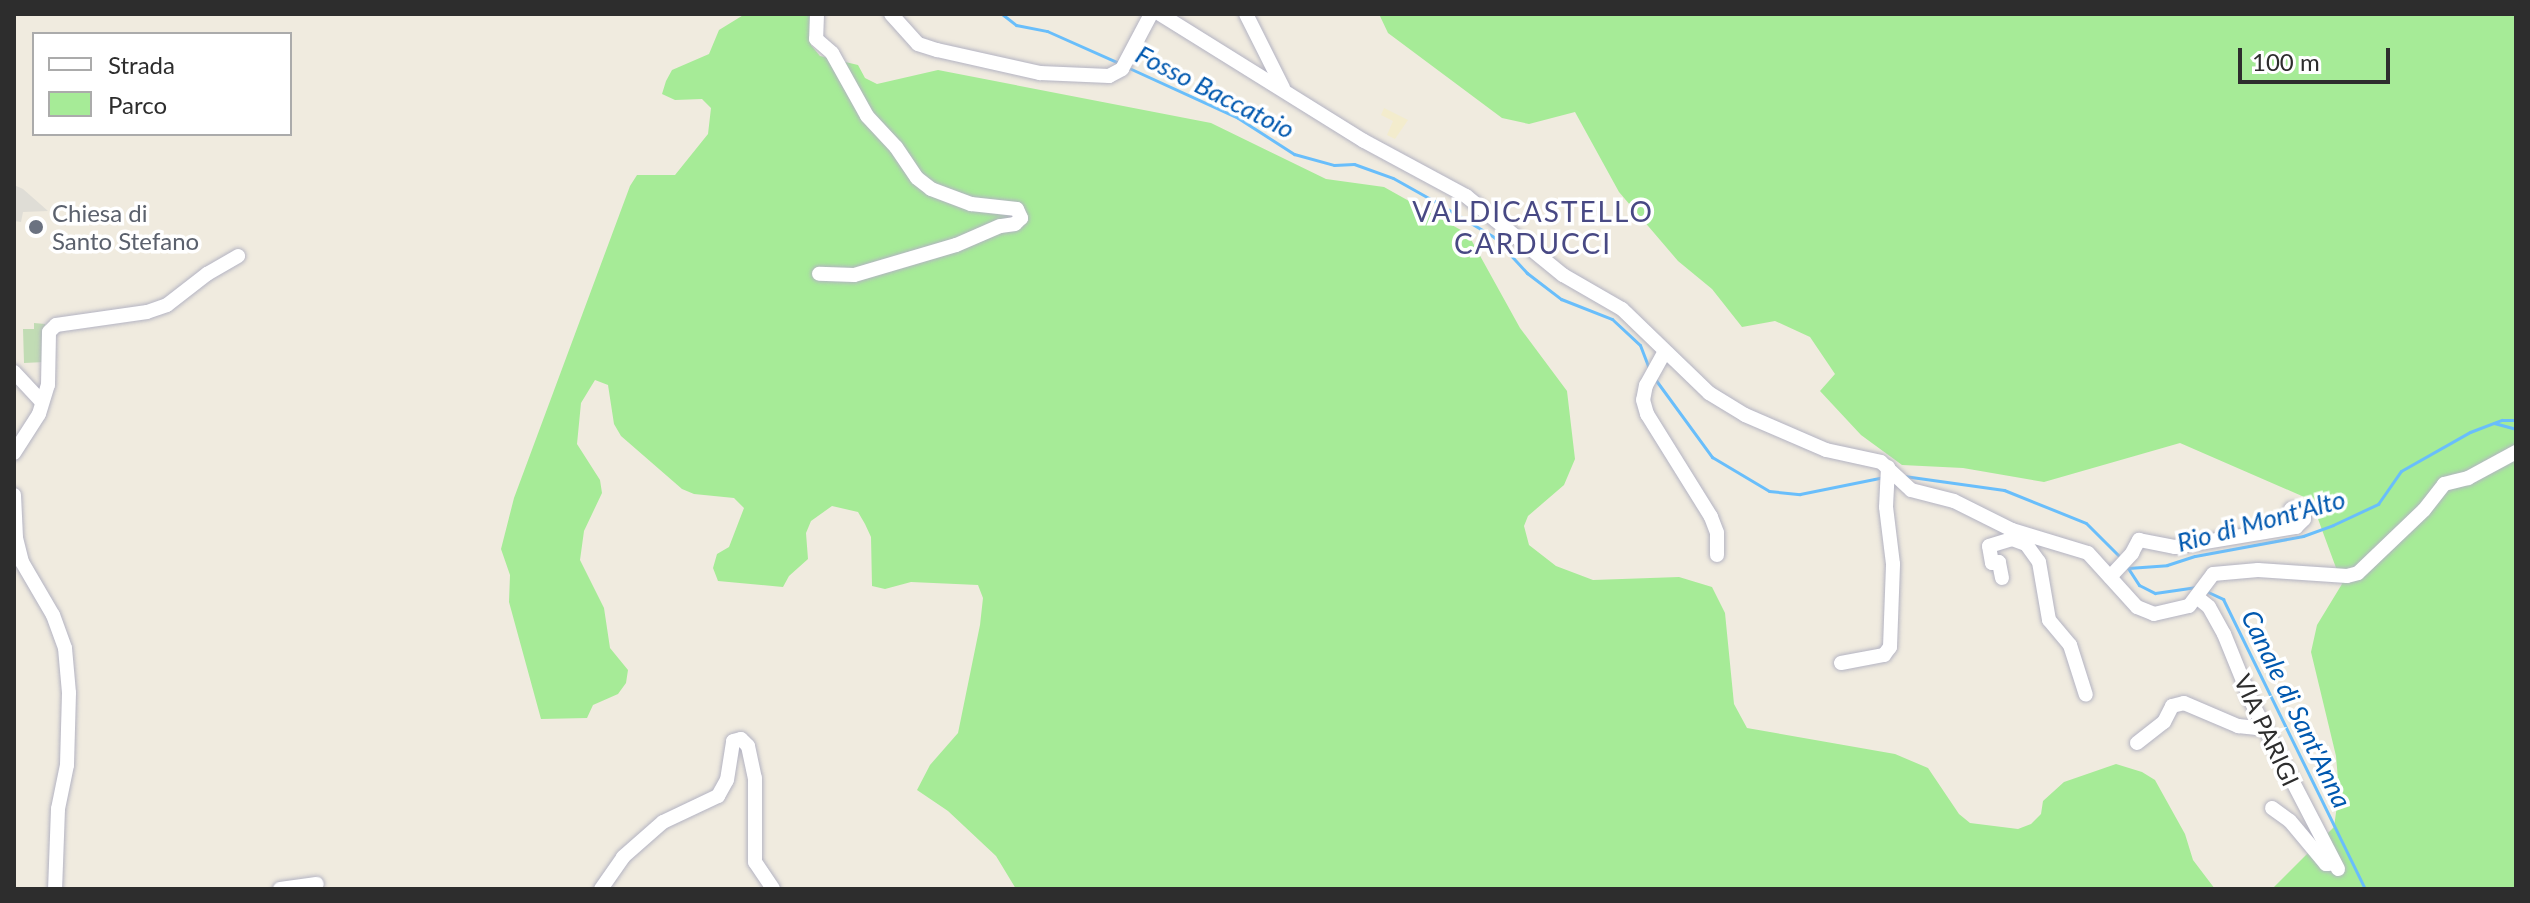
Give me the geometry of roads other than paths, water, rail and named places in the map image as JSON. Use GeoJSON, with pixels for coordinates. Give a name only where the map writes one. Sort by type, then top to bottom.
{"type":"FeatureCollection","features":[{"type":"Feature","properties":{"kind":"street"},"geometry":{"type":"LineString","coordinates":[[817,14],[816,39],[832,53],[867,116],[896,147],[917,178],[931,189],[971,204],[1017,209],[1021,218],[1015,224],[1000,226],[956,245],[854,275],[819,274]]}},
{"type":"Feature","properties":{"kind":"street"},"geometry":{"type":"LineString","coordinates":[[891,14],[918,44],[996,65],[1074,76],[1109,76],[1124,66],[1151,14]]}},
{"type":"Feature","properties":{"kind":"street"},"geometry":{"type":"LineString","coordinates":[[1160,14],[1364,141],[1466,196],[1563,275],[1622,309],[1660,360],[1709,393],[1745,415],[1826,450],[1881,462],[1911,490],[1954,501],[2026,544],[2039,562],[2049,620],[2070,645],[2086,695]]}},
{"type":"Feature","properties":{"kind":"street"},"geometry":{"type":"LineString","coordinates":[[1246,14],[1283,89]]}},
{"type":"Feature","properties":{"kind":"street"},"geometry":{"type":"LineString","coordinates":[[14,453],[39,414],[48,385],[49,332],[56,325],[147,312],[167,305],[207,274],[238,256]]}},
{"type":"Feature","properties":{"kind":"street"},"geometry":{"type":"LineString","coordinates":[[1660,360],[1646,385],[1643,400],[1647,414],[1711,517],[1717,533],[1717,555]]}},
{"type":"Feature","properties":{"kind":"street"},"geometry":{"type":"LineString","coordinates":[[14,372],[41,401]]}},
{"type":"Feature","properties":{"kind":"street"},"geometry":{"type":"LineString","coordinates":[[2002,578],[1999,562],[1992,563],[1989,546],[2012,534],[2088,553],[2112,575],[2137,607],[2154,614],[2189,606],[2213,574],[2247,570],[2347,576],[2358,573],[2424,510],[2444,484],[2468,478],[2516,452]]}},
{"type":"Feature","properties":{"kind":"street"},"geometry":{"type":"LineString","coordinates":[[1841,663],[1884,655],[1890,647],[1893,564],[1888,467]]}},
{"type":"Feature","properties":{"kind":"street"},"geometry":{"type":"LineString","coordinates":[[14,495],[16,538],[22,562],[53,615],[65,648],[69,693],[67,765],[58,809],[55,889]]}},
{"type":"Feature","properties":{"kind":"street"},"geometry":{"type":"LineString","coordinates":[[2112,575],[2139,540],[2175,547],[2296,527],[2304,519],[2304,510],[2291,509]]}},
{"type":"Feature","properties":{"kind":"street","name":"VIA PARIGI"},"geometry":{"type":"LineString","coordinates":[[2200,593],[2336,867],[2326,864],[2290,821],[2272,808]]}},
{"type":"Feature","properties":{"kind":"street"},"geometry":{"type":"LineString","coordinates":[[2137,743],[2164,722],[2172,706],[2184,703],[2238,726],[2257,728],[2265,723]]}},
{"type":"Feature","properties":{"kind":"street"},"geometry":{"type":"LineString","coordinates":[[601,889],[623,857],[663,822],[718,796],[727,780],[733,741],[741,739],[748,746],[755,778],[755,862],[773,889]]}},
{"type":"Feature","properties":{"kind":"street"},"geometry":{"type":"LineString","coordinates":[[280,889],[317,884]]}},
{"type":"Feature","properties":{"kind":"waterway","name":"Fosso Baccatoio"},"geometry":{"type":"LineString","coordinates":[[1002,14],[1016,25],[1047,31],[1119,63]]}},
{"type":"Feature","properties":{"kind":"waterway","name":"Fosso Baccatoio"},"geometry":{"type":"LineString","coordinates":[[1129,68],[1238,118],[1294,154],[1334,165],[1354,164],[1393,178],[1434,201],[1494,237],[1527,273],[1561,299],[1612,319],[1640,345],[1649,369]]}},
{"type":"Feature","properties":{"kind":"waterway","name":"Fosso Baccatoio"},"geometry":{"type":"LineString","coordinates":[[1655,379],[1712,457],[1769,491],[1800,494],[1884,477]]}},
{"type":"Feature","properties":{"kind":"waterway","name":"Rio di Mont'Alto"},"geometry":{"type":"LineString","coordinates":[[2128,568],[2167,565],[2195,556],[2303,536],[2333,525],[2378,504],[2401,471],[2470,432],[2502,420],[2516,420]]}},
{"type":"Feature","properties":{"kind":"waterway"},"geometry":{"type":"LineString","coordinates":[[2494,423],[2516,429]]}},
{"type":"Feature","properties":{"kind":"waterway","name":"Fosso Baccatoio"},"geometry":{"type":"LineString","coordinates":[[1904,476],[2004,490],[2086,523],[2122,559]]}},
{"type":"Feature","properties":{"kind":"waterway","name":"Canale di Sant'Anna"},"geometry":{"type":"LineString","coordinates":[[2126,565],[2139,585],[2155,593],[2197,587]]}},
{"type":"Feature","properties":{"kind":"waterway","name":"Canale di Sant'Anna"},"geometry":{"type":"LineString","coordinates":[[2208,592],[2223,599],[2365,889]]}},
{"type":"Feature","properties":{"kind":"place","name":"Chiesa di Santo Stefano"},"geometry":{"type":"Point","coordinates":[36,227]}},
{"type":"Feature","properties":{"kind":"district","name":"VALDICASTELLO CARDUCCI"},"geometry":{"type":"Point","coordinates":[1533,227]}}]}
